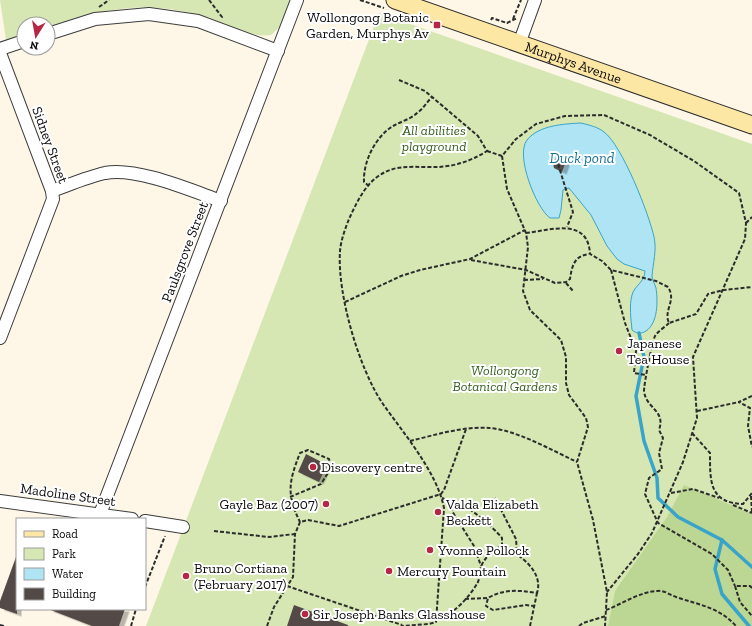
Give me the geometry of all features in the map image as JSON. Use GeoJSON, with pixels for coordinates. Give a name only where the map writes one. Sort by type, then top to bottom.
{"type":"FeatureCollection","features":[{"type":"Feature","properties":{"kind":"street","name":"Paulsgrove Street"},"geometry":{"type":"LineString","coordinates":[[100,514],[297,0]]}},
{"type":"Feature","properties":{"kind":"street","name":"Murphys Avenue"},"geometry":{"type":"LineString","coordinates":[[395,0],[752,125]]}},
{"type":"Feature","properties":{"kind":"street"},"geometry":{"type":"LineString","coordinates":[[519,44],[535,0]]}},
{"type":"Feature","properties":{"kind":"street"},"geometry":{"type":"LineString","coordinates":[[56,31],[95,19],[149,14],[198,20],[278,52]]}},
{"type":"Feature","properties":{"kind":"street"},"geometry":{"type":"LineString","coordinates":[[0,49],[16,44]]}},
{"type":"Feature","properties":{"kind":"street","name":"Sidney Street"},"geometry":{"type":"LineString","coordinates":[[0,53],[52,190],[53,200],[0,338]]}},
{"type":"Feature","properties":{"kind":"street"},"geometry":{"type":"LineString","coordinates":[[52,190],[106,173],[132,174],[157,178],[221,201]]}},
{"type":"Feature","properties":{"kind":"street","name":"Madoline Street"},"geometry":{"type":"LineString","coordinates":[[0,501],[126,518]]}},
{"type":"Feature","properties":{"kind":"street"},"geometry":{"type":"LineString","coordinates":[[146,521],[183,526]]}},
{"type":"Feature","properties":{"kind":"path"},"geometry":{"type":"LineString","coordinates":[[209,0],[222,17],[218,28]]}},
{"type":"Feature","properties":{"kind":"path"},"geometry":{"type":"LineString","coordinates":[[492,18],[507,23],[513,19],[521,0]]}},
{"type":"Feature","properties":{"kind":"path"},"geometry":{"type":"LineString","coordinates":[[399,80],[425,91],[478,136],[487,151],[502,156]]}},
{"type":"Feature","properties":{"kind":"path"},"geometry":{"type":"LineString","coordinates":[[368,186],[364,182],[367,162],[378,140],[394,125],[417,114],[432,97]]}},
{"type":"Feature","properties":{"kind":"path"},"geometry":{"type":"LineString","coordinates":[[605,626],[607,592],[593,520],[578,462],[588,427],[586,418],[570,395],[566,383],[566,357],[561,340],[530,310],[523,291],[528,247],[526,232],[507,189],[502,156],[516,140],[536,124],[565,116],[604,115],[650,135],[694,161],[739,193],[746,223],[745,239],[724,290],[693,357],[697,418],[683,462],[658,523],[638,554],[607,592]]}},
{"type":"Feature","properties":{"kind":"path"},"geometry":{"type":"LineString","coordinates":[[287,586],[402,626],[431,625],[436,622],[438,618],[444,508],[441,494],[410,441],[383,403],[368,376],[345,302],[340,277],[340,250],[344,233],[356,204],[368,186],[379,175],[394,168],[450,166],[472,161],[487,151]]}},
{"type":"Feature","properties":{"kind":"path"},"geometry":{"type":"LineString","coordinates":[[558,164],[573,212],[567,228]]}},
{"type":"Feature","properties":{"kind":"path"},"geometry":{"type":"LineString","coordinates":[[746,223],[752,217]]}},
{"type":"Feature","properties":{"kind":"path"},"geometry":{"type":"LineString","coordinates":[[345,302],[401,276],[420,270],[470,260],[526,232],[567,228],[584,235],[589,245],[590,254]]}},
{"type":"Feature","properties":{"kind":"path"},"geometry":{"type":"LineString","coordinates":[[470,260],[526,270],[555,283],[566,282],[570,279],[572,266],[576,259],[583,255],[590,254],[602,261],[611,270],[656,281],[668,287],[671,291],[672,297],[667,316],[669,323]]}},
{"type":"Feature","properties":{"kind":"path"},"geometry":{"type":"LineString","coordinates":[[611,270],[625,323],[636,351],[634,373],[646,376]]}},
{"type":"Feature","properties":{"kind":"path"},"geometry":{"type":"LineString","coordinates":[[524,280],[544,279]]}},
{"type":"Feature","properties":{"kind":"path"},"geometry":{"type":"LineString","coordinates":[[566,282],[573,291]]}},
{"type":"Feature","properties":{"kind":"path"},"geometry":{"type":"LineString","coordinates":[[752,287],[724,290],[708,294],[696,314],[669,323],[655,337],[644,392],[647,400],[660,416],[662,423],[659,430],[663,438],[659,453],[662,469],[649,478],[645,494],[658,523],[712,554],[728,570],[740,602],[752,616]]}},
{"type":"Feature","properties":{"kind":"path"},"geometry":{"type":"LineString","coordinates":[[696,411],[738,402],[752,396]]}},
{"type":"Feature","properties":{"kind":"path"},"geometry":{"type":"LineString","coordinates":[[738,402],[751,409],[748,426],[752,447]]}},
{"type":"Feature","properties":{"kind":"path"},"geometry":{"type":"LineString","coordinates":[[410,441],[466,429],[489,428],[512,433],[578,462]]}},
{"type":"Feature","properties":{"kind":"path"},"geometry":{"type":"LineString","coordinates":[[300,522],[308,520],[339,526],[441,494],[444,490],[466,429]]}},
{"type":"Feature","properties":{"kind":"path"},"geometry":{"type":"LineString","coordinates":[[692,433],[710,454],[710,474],[713,486],[720,498]]}},
{"type":"Feature","properties":{"kind":"path"},"geometry":{"type":"LineString","coordinates":[[267,626],[274,607],[293,577],[295,534],[300,522],[292,506],[290,497],[292,473],[300,453],[308,450],[329,459],[331,468],[321,484],[290,497]]}},
{"type":"Feature","properties":{"kind":"path"},"geometry":{"type":"LineString","coordinates":[[670,493],[693,489],[720,498],[730,504],[752,512],[752,495]]}},
{"type":"Feature","properties":{"kind":"path"},"geometry":{"type":"LineString","coordinates":[[730,504],[743,504],[752,495]]}},
{"type":"Feature","properties":{"kind":"path"},"geometry":{"type":"LineString","coordinates":[[442,498],[457,502],[467,508],[497,532],[502,538],[502,546]]}},
{"type":"Feature","properties":{"kind":"path"},"geometry":{"type":"LineString","coordinates":[[495,498],[516,539],[517,553]]}},
{"type":"Feature","properties":{"kind":"path"},"geometry":{"type":"LineString","coordinates":[[450,501],[452,512],[474,546],[481,566]]}},
{"type":"Feature","properties":{"kind":"path"},"geometry":{"type":"LineString","coordinates":[[214,531],[269,537],[295,534]]}},
{"type":"Feature","properties":{"kind":"path"},"geometry":{"type":"LineString","coordinates":[[146,584],[166,534],[159,533]]}},
{"type":"Feature","properties":{"kind":"path"},"geometry":{"type":"LineString","coordinates":[[438,618],[445,617],[466,599],[478,581],[481,566],[494,550],[502,546]]}},
{"type":"Feature","properties":{"kind":"path"},"geometry":{"type":"LineString","coordinates":[[502,546],[517,553],[534,571],[538,588],[530,626]]}},
{"type":"Feature","properties":{"kind":"path"},"geometry":{"type":"LineString","coordinates":[[735,586],[750,586],[752,588]]}},
{"type":"Feature","properties":{"kind":"path"},"geometry":{"type":"LineString","coordinates":[[466,599],[488,598],[498,592],[523,590],[537,593]]}},
{"type":"Feature","properties":{"kind":"path"},"geometry":{"type":"LineString","coordinates":[[606,610],[644,593],[660,590],[676,597],[702,603],[729,617],[736,626]]}},
{"type":"Feature","properties":{"kind":"path"},"geometry":{"type":"LineString","coordinates":[[488,598],[486,606],[493,610],[526,605],[534,606]]}},
{"type":"Feature","properties":{"kind":"path"},"geometry":{"type":"LineString","coordinates":[[131,626],[136,610]]}},
{"type":"Feature","properties":{"kind":"path"},"geometry":{"type":"LineString","coordinates":[[580,626],[583,623],[606,616]]}},
{"type":"Feature","properties":{"kind":"path"},"geometry":{"type":"LineString","coordinates":[[0,625],[4,626]]}},
{"type":"Feature","properties":{"kind":"green space"},"geometry":{"type":"Polygon","coordinates":[[[0,0],[291,0],[282,25],[271,35],[246,32],[207,17],[185,12],[145,7],[108,11],[56,25],[56,16],[16,16],[16,37],[6,40],[0,0]]]}},
{"type":"Feature","properties":{"kind":"green space","name":"Wollongong Botanical Gardens"},"geometry":{"type":"Polygon","coordinates":[[[379,13],[752,144],[752,626],[146,626],[379,13]]]}},
{"type":"Feature","properties":{"kind":"green space"},"geometry":{"type":"Polygon","coordinates":[[[684,485],[752,514],[752,626],[608,626],[615,591],[667,517],[684,485]]]}},
{"type":"Feature","properties":{"kind":"water","name":"Duck pond"},"geometry":{"type":"Polygon","coordinates":[[[581,123],[599,129],[611,139],[619,151],[634,181],[651,226],[655,247],[652,279],[656,288],[657,305],[653,323],[646,331],[642,333],[637,333],[632,330],[630,312],[633,292],[645,275],[645,271],[624,264],[617,259],[607,246],[591,215],[569,188],[563,190],[559,218],[550,218],[544,212],[533,193],[525,169],[524,147],[527,140],[532,135],[552,126],[581,123]]]}},
{"type":"Feature","properties":{"kind":"building"},"geometry":{"type":"Polygon","coordinates":[[[559,157],[564,159],[565,164],[562,172],[554,168],[553,163],[555,159],[559,157]]]}},
{"type":"Feature","properties":{"kind":"building","name":"Discovery centre"},"geometry":{"type":"Polygon","coordinates":[[[306,454],[327,465],[319,482],[298,472],[306,454]]]}},
{"type":"Feature","properties":{"kind":"building"},"geometry":{"type":"Polygon","coordinates":[[[16,557],[17,614],[0,608],[0,601],[16,557]]]}},
{"type":"Feature","properties":{"kind":"building","name":"Sir Joseph Banks Glasshouse"},"geometry":{"type":"Polygon","coordinates":[[[294,605],[348,625],[348,626],[287,626],[294,605]]]}},
{"type":"Feature","properties":{"kind":"building"},"geometry":{"type":"Polygon","coordinates":[[[51,610],[125,610],[119,626],[92,626],[51,610]]]}},
{"type":"Feature","properties":{"kind":"waterway"},"geometry":{"type":"LineString","coordinates":[[639,333],[644,357],[636,396],[644,441],[657,478],[658,498],[678,517],[722,540],[752,567]]}},
{"type":"Feature","properties":{"kind":"waterway"},"geometry":{"type":"LineString","coordinates":[[722,540],[715,569],[722,594],[749,626]]}},
{"type":"Feature","properties":{"kind":"place","name":"Wollongong Botanic Garden, Murphys Av"},"geometry":{"type":"Point","coordinates":[437,25]}},
{"type":"Feature","properties":{"kind":"place","name":"Japanese Tea House"},"geometry":{"type":"Point","coordinates":[619,351]}},
{"type":"Feature","properties":{"kind":"place","name":"Discovery centre"},"geometry":{"type":"Point","coordinates":[313,467]}},
{"type":"Feature","properties":{"kind":"place","name":"Gayle Baz (2007)"},"geometry":{"type":"Point","coordinates":[326,504]}},
{"type":"Feature","properties":{"kind":"place","name":"Valda Elizabeth Beckett"},"geometry":{"type":"Point","coordinates":[438,512]}},
{"type":"Feature","properties":{"kind":"place","name":"Yvonne Pollock"},"geometry":{"type":"Point","coordinates":[430,550]}},
{"type":"Feature","properties":{"kind":"place","name":"Mercury Fountain"},"geometry":{"type":"Point","coordinates":[389,571]}},
{"type":"Feature","properties":{"kind":"place","name":"Bruno Cortiana (February 2017)"},"geometry":{"type":"Point","coordinates":[186,576]}},
{"type":"Feature","properties":{"kind":"place","name":"Sir Joseph Banks Glasshouse"},"geometry":{"type":"Point","coordinates":[305,614]}},
{"type":"Feature","properties":{"kind":"park label","name":"All abilities playground"},"geometry":{"type":"Point","coordinates":[434,138]}}]}
